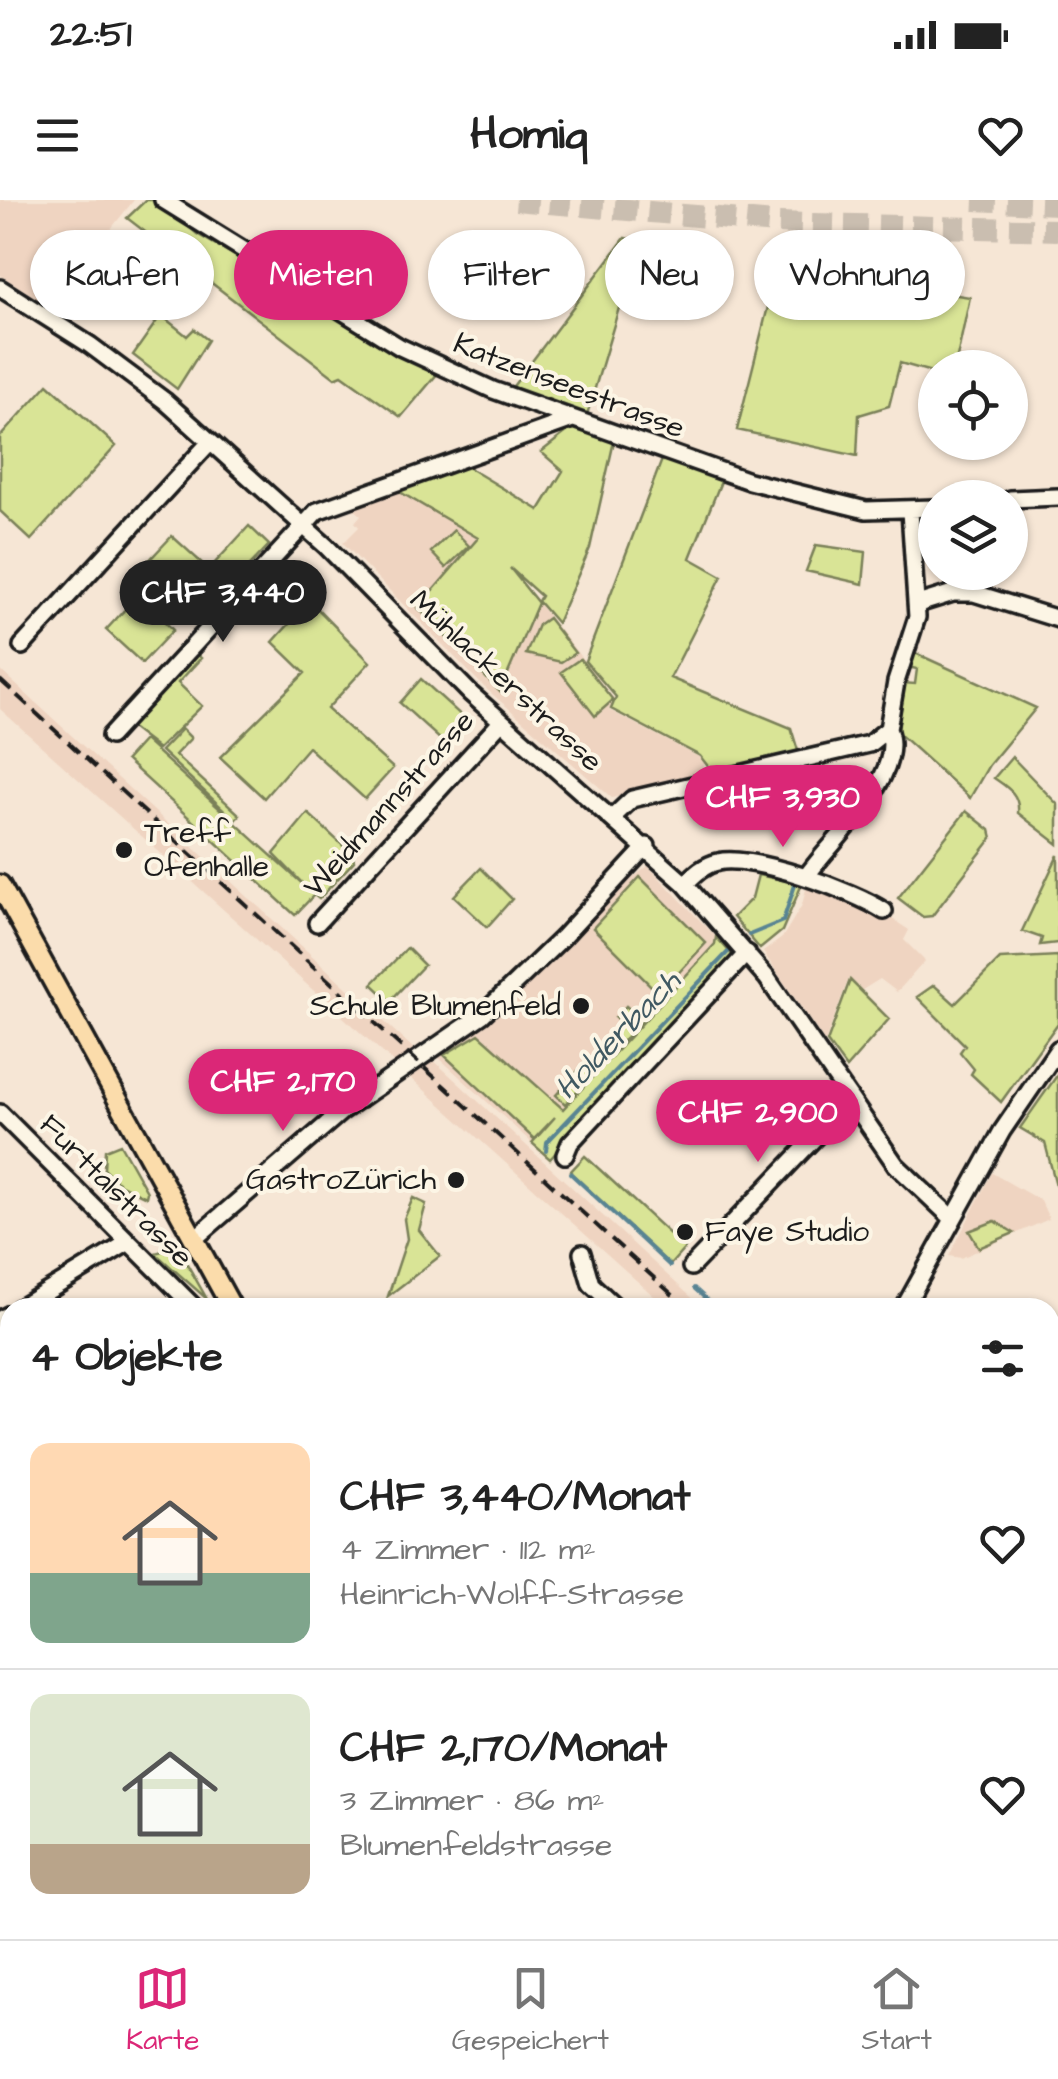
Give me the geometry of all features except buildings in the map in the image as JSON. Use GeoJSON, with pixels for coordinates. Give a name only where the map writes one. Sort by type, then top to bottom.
{"type":"FeatureCollection","features":[{"type":"Feature","properties":{"kind":"main road"},"geometry":{"type":"LineString","coordinates":[[0,885],[226,1298]]}},
{"type":"Feature","properties":{"kind":"street","name":"Katzenseestrasse"},"geometry":{"type":"LineString","coordinates":[[163,200],[400,348],[444,370],[570,420],[749,480],[866,510],[918,510]]}},
{"type":"Feature","properties":{"kind":"street","name":"Mühlackerstrasse"},"geometry":{"type":"LineString","coordinates":[[1,292],[132,374],[303,524],[501,722],[647,846],[747,953],[896,1165],[953,1219]]}},
{"type":"Feature","properties":{"kind":"street"},"geometry":{"type":"LineString","coordinates":[[110,736],[317,511],[570,420]]}},
{"type":"Feature","properties":{"kind":"street"},"geometry":{"type":"LineString","coordinates":[[22,646],[210,442]]}},
{"type":"Feature","properties":{"kind":"street"},"geometry":{"type":"LineString","coordinates":[[1028,498],[1058,497]]}},
{"type":"Feature","properties":{"kind":"street"},"geometry":{"type":"LineString","coordinates":[[806,877],[865,806],[892,756],[888,730],[896,682],[918,604],[910,511]]}},
{"type":"Feature","properties":{"kind":"street"},"geometry":{"type":"LineString","coordinates":[[918,604],[953,593],[974,593],[1058,619]]}},
{"type":"Feature","properties":{"kind":"street","name":"Weidmannstrasse"},"geometry":{"type":"LineString","coordinates":[[317,923],[501,722]]}},
{"type":"Feature","properties":{"kind":"street"},"geometry":{"type":"LineString","coordinates":[[614,816],[632,799],[870,744],[888,730]]}},
{"type":"Feature","properties":{"kind":"street"},"geometry":{"type":"LineString","coordinates":[[193,1240],[341,1112],[482,1015],[562,938],[647,846]]}},
{"type":"Feature","properties":{"kind":"street"},"geometry":{"type":"LineString","coordinates":[[685,884],[701,869],[723,860],[806,877],[862,896],[884,912]]}},
{"type":"Feature","properties":{"kind":"street"},"geometry":{"type":"LineString","coordinates":[[565,1155],[570,1144],[747,953]]}},
{"type":"Feature","properties":{"kind":"street"},"geometry":{"type":"LineString","coordinates":[[910,1298],[1010,1117],[1058,1049]]}},
{"type":"Feature","properties":{"kind":"street"},"geometry":{"type":"LineString","coordinates":[[691,1267],[851,1100]]}},
{"type":"Feature","properties":{"kind":"street","name":"Furttalstrasse"},"geometry":{"type":"LineString","coordinates":[[0,1113],[185,1298]]}},
{"type":"Feature","properties":{"kind":"street"},"geometry":{"type":"LineString","coordinates":[[36,1298],[127,1242]]}},
{"type":"Feature","properties":{"kind":"street"},"geometry":{"type":"LineString","coordinates":[[582,1253],[591,1284],[607,1298]]}},
{"type":"Feature","properties":{"kind":"shaded area"},"geometry":{"type":"Polygon","coordinates":[[[0,200],[134,200],[110,230],[30,230],[30,294],[0,275],[0,200]]]}},
{"type":"Feature","properties":{"kind":"shaded area"},"geometry":{"type":"Polygon","coordinates":[[[395,489],[479,538],[419,609],[500,691],[538,603],[615,700],[609,710],[699,757],[704,763],[704,775],[612,798],[484,687],[343,543],[359,527],[355,522],[361,515],[352,507],[395,489]]]}},
{"type":"Feature","properties":{"kind":"shaded area"},"geometry":{"type":"Polygon","coordinates":[[[0,670],[692,1298],[656,1298],[0,709],[0,670]]]}},
{"type":"Feature","properties":{"kind":"shaded area","name":"Schule Blumenfeld"},"geometry":{"type":"Polygon","coordinates":[[[648,866],[716,937],[715,943],[532,1143],[436,1055],[500,1010],[620,888],[648,866]]]}},
{"type":"Feature","properties":{"kind":"shaded area"},"geometry":{"type":"Polygon","coordinates":[[[808,881],[857,896],[909,930],[904,940],[925,961],[897,992],[880,979],[862,990],[849,978],[825,1042],[763,952],[782,938],[802,905],[808,881]]]}},
{"type":"Feature","properties":{"kind":"shaded area"},"geometry":{"type":"Polygon","coordinates":[[[992,1173],[1041,1201],[1049,1219],[961,1258],[949,1256],[992,1173]]]}},
{"type":"Feature","properties":{"kind":"green space"},"geometry":{"type":"Polygon","coordinates":[[[146,200],[158,200],[192,230],[143,230],[127,218],[146,200]]]}},
{"type":"Feature","properties":{"kind":"green space"},"geometry":{"type":"Polygon","coordinates":[[[214,244],[234,255],[234,300],[214,285],[214,244]]]}},
{"type":"Feature","properties":{"kind":"green space"},"geometry":{"type":"Polygon","coordinates":[[[605,264],[605,320],[615,320],[586,418],[511,389],[563,320],[585,320],[585,291],[605,264]]]}},
{"type":"Feature","properties":{"kind":"green space"},"geometry":{"type":"Polygon","coordinates":[[[965,296],[970,297],[959,350],[918,350],[918,368],[900,363],[889,406],[859,415],[857,456],[737,430],[765,320],[965,320],[965,296]]]}},
{"type":"Feature","properties":{"kind":"green space"},"geometry":{"type":"Polygon","coordinates":[[[158,320],[167,320],[187,336],[194,329],[208,340],[177,389],[133,355],[158,320]]]}},
{"type":"Feature","properties":{"kind":"green space"},"geometry":{"type":"Polygon","coordinates":[[[260,320],[346,320],[438,373],[401,417],[342,375],[335,378],[260,320]]]}},
{"type":"Feature","properties":{"kind":"green space"},"geometry":{"type":"Polygon","coordinates":[[[48,384],[116,446],[31,540],[0,511],[0,437],[48,384]]]}},
{"type":"Feature","properties":{"kind":"green space"},"geometry":{"type":"Polygon","coordinates":[[[573,427],[614,441],[590,548],[557,623],[538,601],[541,596],[510,568],[538,603],[500,692],[418,608],[478,538],[395,489],[464,465],[539,510],[563,471],[541,452],[573,427]]]}},
{"type":"Feature","properties":{"kind":"green space"},"geometry":{"type":"Polygon","coordinates":[[[663,457],[722,479],[690,558],[722,576],[670,678],[791,728],[799,754],[714,774],[700,756],[611,709],[616,697],[585,661],[663,457]]]}},
{"type":"Feature","properties":{"kind":"green space"},"geometry":{"type":"Polygon","coordinates":[[[249,526],[269,545],[234,582],[214,564],[249,526]]]}},
{"type":"Feature","properties":{"kind":"green space"},"geometry":{"type":"Polygon","coordinates":[[[454,530],[469,546],[446,568],[431,552],[454,530]]]}},
{"type":"Feature","properties":{"kind":"green space"},"geometry":{"type":"Polygon","coordinates":[[[172,536],[203,564],[157,614],[173,630],[142,663],[106,630],[152,580],[141,569],[172,536]]]}},
{"type":"Feature","properties":{"kind":"green space"},"geometry":{"type":"Polygon","coordinates":[[[816,545],[866,552],[863,584],[806,571],[816,545]]]}},
{"type":"Feature","properties":{"kind":"green space"},"geometry":{"type":"Polygon","coordinates":[[[310,601],[370,662],[327,709],[393,768],[365,799],[308,747],[264,798],[220,757],[305,673],[273,642],[310,601]]]}},
{"type":"Feature","properties":{"kind":"green space"},"geometry":{"type":"Polygon","coordinates":[[[548,618],[575,653],[561,662],[526,654],[538,625],[548,618]]]}},
{"type":"Feature","properties":{"kind":"green space"},"geometry":{"type":"Polygon","coordinates":[[[194,652],[201,658],[178,683],[202,706],[158,749],[127,725],[194,652]]]}},
{"type":"Feature","properties":{"kind":"green space"},"geometry":{"type":"Polygon","coordinates":[[[913,652],[1036,708],[989,765],[970,798],[898,733],[903,683],[915,684],[917,669],[907,667],[913,652]]]}},
{"type":"Feature","properties":{"kind":"green space"},"geometry":{"type":"Polygon","coordinates":[[[580,659],[613,700],[595,716],[561,672],[580,659]]]}},
{"type":"Feature","properties":{"kind":"green space"},"geometry":{"type":"Polygon","coordinates":[[[421,679],[464,718],[443,742],[400,703],[421,679]]]}},
{"type":"Feature","properties":{"kind":"green space"},"geometry":{"type":"Polygon","coordinates":[[[182,729],[191,738],[175,755],[240,815],[235,820],[161,751],[182,729]]]}},
{"type":"Feature","properties":{"kind":"green space"},"geometry":{"type":"Polygon","coordinates":[[[144,740],[306,887],[274,854],[308,813],[353,855],[354,861],[319,899],[314,895],[295,915],[126,760],[144,740]]]}},
{"type":"Feature","properties":{"kind":"green space"},"geometry":{"type":"Polygon","coordinates":[[[1012,757],[1058,805],[1058,844],[1018,813],[1015,796],[994,778],[1012,757]]]}},
{"type":"Feature","properties":{"kind":"green space"},"geometry":{"type":"Polygon","coordinates":[[[966,811],[990,830],[992,838],[932,916],[923,917],[898,898],[966,811]]]}},
{"type":"Feature","properties":{"kind":"green space"},"geometry":{"type":"Polygon","coordinates":[[[1058,855],[1058,943],[1040,945],[1042,938],[1022,931],[1058,855]]]}},
{"type":"Feature","properties":{"kind":"green space"},"geometry":{"type":"Polygon","coordinates":[[[481,868],[512,899],[487,927],[454,896],[481,868]]]}},
{"type":"Feature","properties":{"kind":"green space"},"geometry":{"type":"Polygon","coordinates":[[[758,875],[802,884],[782,931],[760,949],[733,917],[752,898],[758,875]]]}},
{"type":"Feature","properties":{"kind":"green space"},"geometry":{"type":"Polygon","coordinates":[[[640,877],[706,943],[659,994],[593,928],[640,877]]]}},
{"type":"Feature","properties":{"kind":"green space"},"geometry":{"type":"Polygon","coordinates":[[[716,937],[735,958],[550,1159],[532,1143],[555,1117],[534,1139],[444,1055],[479,1034],[563,1109],[715,944],[716,937]]]}},
{"type":"Feature","properties":{"kind":"green space"},"geometry":{"type":"Polygon","coordinates":[[[407,948],[424,965],[390,1001],[372,984],[407,948]]]}},
{"type":"Feature","properties":{"kind":"green space"},"geometry":{"type":"Polygon","coordinates":[[[1058,956],[1058,1023],[1001,1102],[971,1074],[974,1069],[960,1052],[965,1045],[917,997],[934,985],[955,1004],[1000,959],[1058,956]]]}},
{"type":"Feature","properties":{"kind":"green space"},"geometry":{"type":"Polygon","coordinates":[[[850,980],[889,1019],[846,1068],[827,1042],[850,980]]]}},
{"type":"Feature","properties":{"kind":"green space"},"geometry":{"type":"Polygon","coordinates":[[[626,1006],[642,1020],[565,1104],[556,1095],[621,1024],[615,1018],[626,1006]]]}},
{"type":"Feature","properties":{"kind":"green space"},"geometry":{"type":"Polygon","coordinates":[[[1058,1074],[1058,1193],[1045,1143],[1020,1128],[1058,1074]]]}},
{"type":"Feature","properties":{"kind":"green space"},"geometry":{"type":"Polygon","coordinates":[[[120,1144],[147,1192],[146,1197],[121,1185],[104,1169],[105,1150],[120,1144]]]}},
{"type":"Feature","properties":{"kind":"green space"},"geometry":{"type":"Polygon","coordinates":[[[585,1156],[685,1248],[670,1265],[570,1172],[585,1156]]]}},
{"type":"Feature","properties":{"kind":"green space"},"geometry":{"type":"Polygon","coordinates":[[[413,1198],[426,1204],[419,1230],[440,1256],[388,1296],[407,1239],[404,1219],[413,1198]]]}},
{"type":"Feature","properties":{"kind":"green space"},"geometry":{"type":"Polygon","coordinates":[[[995,1221],[1014,1233],[979,1248],[969,1231],[995,1221]]]}},
{"type":"Feature","properties":{"kind":"green space"},"geometry":{"type":"Polygon","coordinates":[[[174,1241],[206,1298],[155,1253],[170,1249],[174,1241]]]}},
{"type":"Feature","properties":{"kind":"waterway","name":"Holderbach"},"geometry":{"type":"LineString","coordinates":[[749,935],[783,921],[795,885]]}},
{"type":"Feature","properties":{"kind":"waterway","name":"Holderbach"},"geometry":{"type":"LineString","coordinates":[[546,1151],[547,1142],[728,952]]}},
{"type":"Feature","properties":{"kind":"waterway","name":"Holderbach"},"geometry":{"type":"LineString","coordinates":[[570,1173],[670,1266]]}},
{"type":"Feature","properties":{"kind":"waterway","name":"Holderbach"},"geometry":{"type":"LineString","coordinates":[[694,1288],[705,1298]]}},
{"type":"Feature","properties":{"kind":"tunnel"},"geometry":{"type":"LineString","coordinates":[[516,200],[775,223],[1058,230]]}},
{"type":"Feature","properties":{"kind":"tunnel"},"geometry":{"type":"LineString","coordinates":[[974,200],[1058,204]]}},
{"type":"Feature","properties":{"kind":"railway"},"geometry":{"type":"LineString","coordinates":[[0,680],[676,1298]]}},
{"type":"Feature","properties":{"kind":"place","name":"Treff Ofenhalle"},"geometry":{"type":"Point","coordinates":[124,850]}},
{"type":"Feature","properties":{"kind":"place","name":"Schule Blumenfeld"},"geometry":{"type":"Point","coordinates":[581,1006]}},
{"type":"Feature","properties":{"kind":"place","name":"GastroZürich"},"geometry":{"type":"Point","coordinates":[456,1180]}},
{"type":"Feature","properties":{"kind":"place","name":"Faye Studio"},"geometry":{"type":"Point","coordinates":[685,1232]}}]}
